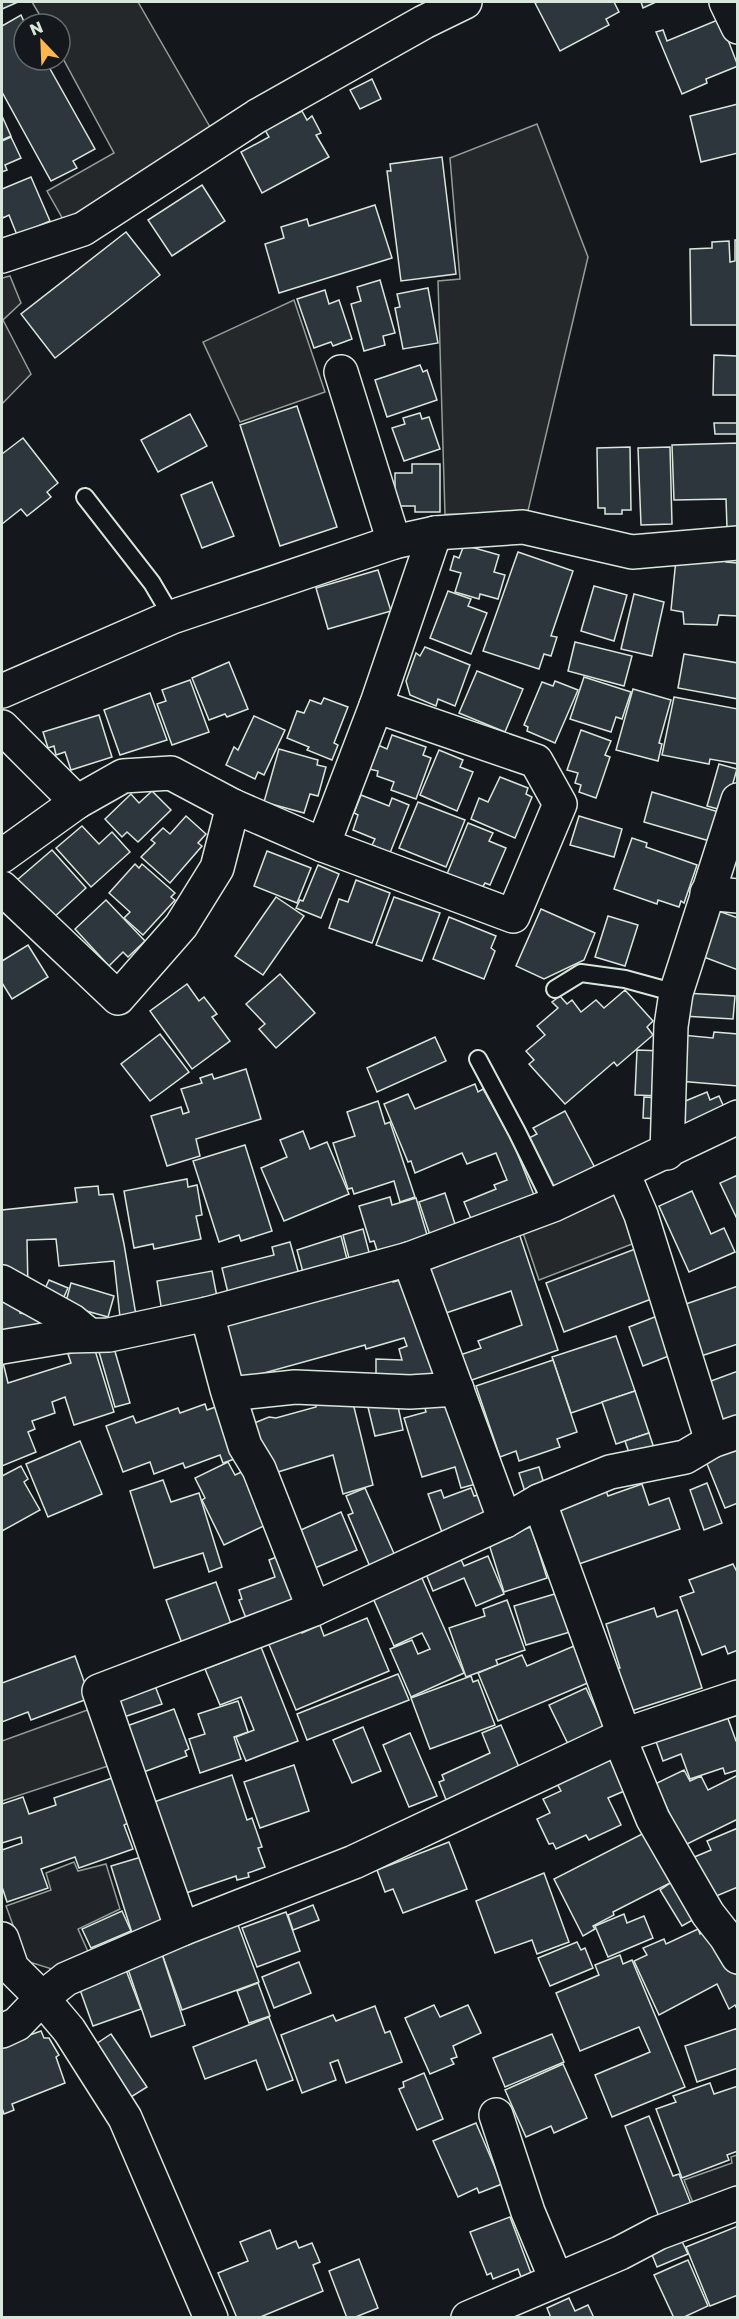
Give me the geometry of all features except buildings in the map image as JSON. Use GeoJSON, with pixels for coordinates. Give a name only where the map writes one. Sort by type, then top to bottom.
{"type":"FeatureCollection","features":[{"type":"Feature","properties":{"kind":"street"},"geometry":{"type":"LineString","coordinates":[[2,256],[83,229],[257,116],[424,22],[465,2]]}},
{"type":"Feature","properties":{"kind":"street"},"geometry":{"type":"LineString","coordinates":[[726,2],[738,27]]}},
{"type":"Feature","properties":{"kind":"street"},"geometry":{"type":"LineString","coordinates":[[341,372],[394,542]]}},
{"type":"Feature","properties":{"kind":"street"},"geometry":{"type":"LineString","coordinates":[[2,691],[172,617],[394,542],[435,533],[523,526],[632,552],[738,543]]}},
{"type":"Feature","properties":{"kind":"street"},"geometry":{"type":"LineString","coordinates":[[323,845],[376,706],[435,533]]}},
{"type":"Feature","properties":{"kind":"street"},"geometry":{"type":"LineString","coordinates":[[2,856],[77,802],[123,776],[171,773],[233,806],[323,845],[513,916],[560,804],[536,761],[376,706]]}},
{"type":"Feature","properties":{"kind":"street"},"geometry":{"type":"LineString","coordinates":[[2,727],[77,802]]}},
{"type":"Feature","properties":{"kind":"street"},"geometry":{"type":"LineString","coordinates":[[667,1153],[671,1026],[676,993],[722,894],[738,800]]}},
{"type":"Feature","properties":{"kind":"street"},"geometry":{"type":"LineString","coordinates":[[2,888],[118,998],[181,926],[217,868],[233,806]]}},
{"type":"Feature","properties":{"kind":"street"},"geometry":{"type":"LineString","coordinates":[[2,1347],[68,1336],[109,1335],[207,1314],[409,1259],[553,1205],[738,1118]]}},
{"type":"Feature","properties":{"kind":"street"},"geometry":{"type":"LineString","coordinates":[[182,1929],[99,1691],[314,1609],[505,1521],[540,1501],[610,1472],[685,1457],[725,1437],[623,1173]]}},
{"type":"Feature","properties":{"kind":"street"},"geometry":{"type":"LineString","coordinates":[[409,1259],[505,1521]]}},
{"type":"Feature","properties":{"kind":"street"},"geometry":{"type":"LineString","coordinates":[[2,1282],[72,1321],[89,1335]]}},
{"type":"Feature","properties":{"kind":"street"},"geometry":{"type":"LineString","coordinates":[[207,1314],[245,1446],[258,1469],[314,1609]]}},
{"type":"Feature","properties":{"kind":"street"},"geometry":{"type":"LineString","coordinates":[[229,1394],[295,1387],[410,1392],[457,1389]]}},
{"type":"Feature","properties":{"kind":"street"},"geometry":{"type":"LineString","coordinates":[[540,1501],[624,1735],[624,1749],[653,1819],[708,1914],[738,1957]]}},
{"type":"Feature","properties":{"kind":"street"},"geometry":{"type":"LineString","coordinates":[[2,2031],[17,2024],[42,1998],[66,1979],[182,1929],[354,1862],[624,1735],[738,1697]]}},
{"type":"Feature","properties":{"kind":"street"},"geometry":{"type":"LineString","coordinates":[[2,1939],[12,1968],[69,2030],[125,2118],[211,2318]]}},
{"type":"Feature","properties":{"kind":"street"},"geometry":{"type":"LineString","coordinates":[[496,2115],[528,2212],[556,2280]]}},
{"type":"Feature","properties":{"kind":"street"},"geometry":{"type":"LineString","coordinates":[[468,2318],[620,2253],[658,2233],[738,2204]]}},
{"type":"Feature","properties":{"kind":"lane"},"geometry":{"type":"LineString","coordinates":[[85,497],[152,583],[172,617]]}},
{"type":"Feature","properties":{"kind":"lane"},"geometry":{"type":"LineString","coordinates":[[555,990],[581,973],[625,979],[676,993]]}},
{"type":"Feature","properties":{"kind":"lane"},"geometry":{"type":"LineString","coordinates":[[478,1059],[518,1132],[553,1205]]}},
{"type":"Feature","properties":{"kind":"shaded area"},"geometry":{"type":"Polygon","coordinates":[[[32,2],[138,2],[210,127],[64,221],[47,191],[114,153],[70,72],[72,12],[38,12],[32,2]]]}},
{"type":"Feature","properties":{"kind":"shaded area"},"geometry":{"type":"Polygon","coordinates":[[[537,124],[588,257],[527,515],[445,514],[438,281],[460,279],[450,158],[537,124]]]}},
{"type":"Feature","properties":{"kind":"shaded area"},"geometry":{"type":"Polygon","coordinates":[[[10,276],[21,303],[3,320],[31,374],[2,404],[2,278],[10,276]]]}},
{"type":"Feature","properties":{"kind":"shaded area"},"geometry":{"type":"Polygon","coordinates":[[[294,300],[325,392],[240,422],[203,342],[294,300]]]}},
{"type":"Feature","properties":{"kind":"shaded area"},"geometry":{"type":"Polygon","coordinates":[[[620,1186],[645,1239],[539,1280],[521,1227],[620,1186]]]}},
{"type":"Feature","properties":{"kind":"shaded area"},"geometry":{"type":"Polygon","coordinates":[[[93,1708],[114,1764],[2,1801],[2,1741],[93,1708]]]}},
{"type":"Feature","properties":{"kind":"shaded area"},"geometry":{"type":"Polygon","coordinates":[[[74,1862],[78,1871],[106,1864],[120,1909],[78,1929],[90,1956],[55,1970],[26,1961],[6,1906],[51,1890],[46,1873],[74,1862]]]}},
{"type":"Feature","properties":{"kind":"shaded area"},"geometry":{"type":"Polygon","coordinates":[[[737,2155],[737,2198],[695,2208],[684,2180],[732,2163],[731,2157],[737,2155]]]}}]}
